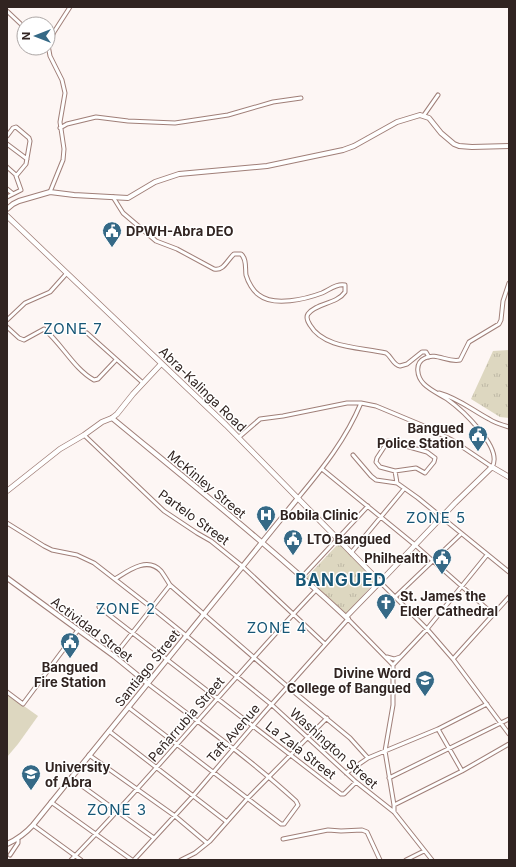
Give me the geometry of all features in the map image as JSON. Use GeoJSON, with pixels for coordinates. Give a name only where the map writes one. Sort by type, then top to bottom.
{"type":"FeatureCollection","features":[{"type":"Feature","properties":{"kind":"main road","name":"Abra-Kalinga Road"},"geometry":{"type":"LineString","coordinates":[[7,216],[239,437],[380,582]]}},
{"type":"Feature","properties":{"kind":"main road"},"geometry":{"type":"LineString","coordinates":[[8,489],[60,449],[117,414],[161,364]]}},
{"type":"Feature","properties":{"kind":"main road"},"geometry":{"type":"LineString","coordinates":[[492,467],[509,477]]}},
{"type":"Feature","properties":{"kind":"main road","name":"Taft Avenue"},"geometry":{"type":"LineString","coordinates":[[380,582],[492,467]]}},
{"type":"Feature","properties":{"kind":"street"},"geometry":{"type":"LineString","coordinates":[[56,29],[70,7]]}},
{"type":"Feature","properties":{"kind":"street"},"geometry":{"type":"LineString","coordinates":[[7,12],[16,20]]}},
{"type":"Feature","properties":{"kind":"street"},"geometry":{"type":"LineString","coordinates":[[50,56],[62,80],[65,94],[60,117],[64,160],[50,192]]}},
{"type":"Feature","properties":{"kind":"street"},"geometry":{"type":"LineString","coordinates":[[424,115],[438,95]]}},
{"type":"Feature","properties":{"kind":"street"},"geometry":{"type":"LineString","coordinates":[[60,128],[67,124],[96,117],[128,121],[175,123],[228,115],[273,102],[301,98]]}},
{"type":"Feature","properties":{"kind":"street"},"geometry":{"type":"LineString","coordinates":[[7,209],[14,202],[50,192],[74,195],[131,197],[155,182],[179,174],[267,166],[343,150],[354,146],[397,122],[424,115],[429,118],[441,133],[454,144],[459,146],[509,146]]}},
{"type":"Feature","properties":{"kind":"street"},"geometry":{"type":"LineString","coordinates":[[7,136],[14,127],[16,127],[29,138],[30,143],[25,165],[16,175]]}},
{"type":"Feature","properties":{"kind":"street"},"geometry":{"type":"LineString","coordinates":[[7,144],[27,159]]}},
{"type":"Feature","properties":{"kind":"street"},"geometry":{"type":"LineString","coordinates":[[7,167],[16,175],[21,190],[12,193],[7,197]]}},
{"type":"Feature","properties":{"kind":"street"},"geometry":{"type":"LineString","coordinates":[[7,189],[12,193]]}},
{"type":"Feature","properties":{"kind":"street"},"geometry":{"type":"LineString","coordinates":[[113,197],[123,213],[156,241],[177,249],[214,269],[223,268],[234,254],[241,254],[244,259],[246,276],[249,283],[258,295],[268,300],[288,300],[307,297],[322,293],[338,285],[345,285],[345,292],[341,297],[316,308],[307,316],[312,329],[326,341],[386,353],[395,364],[400,366],[407,364],[422,352],[426,352],[429,356]]}},
{"type":"Feature","properties":{"kind":"street"},"geometry":{"type":"LineString","coordinates":[[7,320],[25,303],[50,292],[67,273]]}},
{"type":"Feature","properties":{"kind":"street"},"geometry":{"type":"LineString","coordinates":[[239,437],[260,419],[283,416],[347,403],[361,403],[376,406],[424,426],[452,440],[492,467],[494,464],[494,457],[482,434],[463,412],[424,384],[417,372],[421,360],[429,356],[434,356],[452,362],[460,360],[469,342],[499,324],[501,320],[503,301],[509,283]]}},
{"type":"Feature","properties":{"kind":"street"},"geometry":{"type":"LineString","coordinates":[[7,327],[19,338],[24,340],[41,330],[45,330],[61,346],[77,366],[91,378],[96,380],[98,380],[116,360]]}},
{"type":"Feature","properties":{"kind":"street"},"geometry":{"type":"LineString","coordinates":[[87,333],[143,383]]}},
{"type":"Feature","properties":{"kind":"street"},"geometry":{"type":"LineString","coordinates":[[437,393],[447,395],[465,404],[489,420],[509,427]]}},
{"type":"Feature","properties":{"kind":"street"},"geometry":{"type":"LineString","coordinates":[[298,498],[322,469],[349,427],[361,403]]}},
{"type":"Feature","properties":{"kind":"street","name":"McKinley Street"},"geometry":{"type":"LineString","coordinates":[[112,418],[302,577],[347,618],[393,665]]}},
{"type":"Feature","properties":{"kind":"street","name":"Partelo Street"},"geometry":{"type":"LineString","coordinates":[[84,435],[164,511],[211,541],[242,566],[325,644]]}},
{"type":"Feature","properties":{"kind":"street"},"geometry":{"type":"LineString","coordinates":[[388,441],[427,452],[435,458],[434,462],[425,473],[417,468],[395,471],[380,466],[376,462],[388,441]]}},
{"type":"Feature","properties":{"kind":"street"},"geometry":{"type":"LineString","coordinates":[[354,455],[373,478],[397,483],[442,517],[509,572]]}},
{"type":"Feature","properties":{"kind":"street"},"geometry":{"type":"LineString","coordinates":[[322,469],[415,545],[493,614]]}},
{"type":"Feature","properties":{"kind":"street"},"geometry":{"type":"LineString","coordinates":[[395,471],[397,483]]}},
{"type":"Feature","properties":{"kind":"street"},"geometry":{"type":"LineString","coordinates":[[351,553],[404,488]]}},
{"type":"Feature","properties":{"kind":"street","name":"Santiago Street"},"geometry":{"type":"LineString","coordinates":[[7,844],[18,840],[33,825],[298,498]]}},
{"type":"Feature","properties":{"kind":"street"},"geometry":{"type":"LineString","coordinates":[[302,577],[368,506]]}},
{"type":"Feature","properties":{"kind":"street","name":"Washington Street"},"geometry":{"type":"LineString","coordinates":[[7,523],[48,548],[77,555],[94,563],[152,608],[272,705],[306,738],[356,782],[394,812],[424,852],[432,860]]}},
{"type":"Feature","properties":{"kind":"street"},"geometry":{"type":"LineString","coordinates":[[395,597],[461,534]]}},
{"type":"Feature","properties":{"kind":"street"},"geometry":{"type":"LineString","coordinates":[[394,812],[385,751],[393,705],[393,665],[427,629],[487,555]]}},
{"type":"Feature","properties":{"kind":"street"},"geometry":{"type":"LineString","coordinates":[[115,579],[131,569],[143,564],[152,565],[161,571],[170,585],[288,687],[350,738],[368,758]]}},
{"type":"Feature","properties":{"kind":"street","name":"Actividad Street"},"geometry":{"type":"LineString","coordinates":[[7,578],[114,656],[198,722],[235,748],[270,777],[296,801],[298,805],[287,821],[282,824],[248,798]]}},
{"type":"Feature","properties":{"kind":"street"},"geometry":{"type":"LineString","coordinates":[[380,582],[427,629],[453,658],[509,734]]}},
{"type":"Feature","properties":{"kind":"street","name":"Taft Avenue"},"geometry":{"type":"LineString","coordinates":[[133,860],[193,796],[380,582]]}},
{"type":"Feature","properties":{"kind":"street"},"geometry":{"type":"LineString","coordinates":[[114,656],[170,585]]}},
{"type":"Feature","properties":{"kind":"street","name":"Peñarrubia Street"},"geometry":{"type":"LineString","coordinates":[[71,860],[198,722],[293,613],[316,590]]}},
{"type":"Feature","properties":{"kind":"street"},"geometry":{"type":"LineString","coordinates":[[453,658],[509,597]]}},
{"type":"Feature","properties":{"kind":"street","name":"La Zala Street"},"geometry":{"type":"LineString","coordinates":[[99,607],[341,794],[344,794],[356,782]]}},
{"type":"Feature","properties":{"kind":"street"},"geometry":{"type":"LineString","coordinates":[[7,692],[23,704],[78,630]]}},
{"type":"Feature","properties":{"kind":"street"},"geometry":{"type":"LineString","coordinates":[[385,656],[394,659],[403,655]]}},
{"type":"Feature","properties":{"kind":"street"},"geometry":{"type":"LineString","coordinates":[[346,773],[368,758],[438,729],[487,704]]}},
{"type":"Feature","properties":{"kind":"street"},"geometry":{"type":"LineString","coordinates":[[128,707],[248,798]]}},
{"type":"Feature","properties":{"kind":"street"},"geometry":{"type":"LineString","coordinates":[[181,860],[193,854],[207,843],[228,822],[248,798],[326,718]]}},
{"type":"Feature","properties":{"kind":"street"},"geometry":{"type":"LineString","coordinates":[[389,778],[509,719]]}},
{"type":"Feature","properties":{"kind":"street"},"geometry":{"type":"LineString","coordinates":[[438,729],[462,771]]}},
{"type":"Feature","properties":{"kind":"street"},"geometry":{"type":"LineString","coordinates":[[109,730],[228,822]]}},
{"type":"Feature","properties":{"kind":"street"},"geometry":{"type":"LineString","coordinates":[[394,805],[462,771],[509,744]]}},
{"type":"Feature","properties":{"kind":"street"},"geometry":{"type":"LineString","coordinates":[[89,755],[174,816],[207,843]]}},
{"type":"Feature","properties":{"kind":"street"},"geometry":{"type":"LineString","coordinates":[[71,778],[154,838]]}},
{"type":"Feature","properties":{"kind":"street"},"geometry":{"type":"LineString","coordinates":[[51,802],[133,860]]}},
{"type":"Feature","properties":{"kind":"street"},"geometry":{"type":"LineString","coordinates":[[33,825],[81,860]]}},
{"type":"Feature","properties":{"kind":"street"},"geometry":{"type":"LineString","coordinates":[[284,839],[328,830],[362,830],[367,832],[380,860]]}},
{"type":"Feature","properties":{"kind":"street"},"geometry":{"type":"LineString","coordinates":[[11,860],[8,855],[18,843],[18,840]]}},
{"type":"Feature","properties":{"kind":"street"},"geometry":{"type":"LineString","coordinates":[[406,860],[424,852]]}},
{"type":"Feature","properties":{"kind":"green space"},"geometry":{"type":"Polygon","coordinates":[[[509,350],[509,418],[500,417],[471,399],[493,351],[509,350]]]}},
{"type":"Feature","properties":{"kind":"green space"},"geometry":{"type":"Polygon","coordinates":[[[339,543],[376,581],[346,614],[305,579],[339,543]]]}},
{"type":"Feature","properties":{"kind":"green space"},"geometry":{"type":"Polygon","coordinates":[[[7,694],[38,716],[7,757],[7,694]]]}},
{"type":"Feature","properties":{"kind":"place","name":"DPWH-Abra DEO"},"geometry":{"type":"Point","coordinates":[112,248]}},
{"type":"Feature","properties":{"kind":"place","name":"Bangued Police Station"},"geometry":{"type":"Point","coordinates":[478,452]}},
{"type":"Feature","properties":{"kind":"place","name":"Bobila Clinic"},"geometry":{"type":"Point","coordinates":[266,532]}},
{"type":"Feature","properties":{"kind":"place","name":"LTO Bangued"},"geometry":{"type":"Point","coordinates":[293,556]}},
{"type":"Feature","properties":{"kind":"place","name":"Philhealth"},"geometry":{"type":"Point","coordinates":[442,575]}},
{"type":"Feature","properties":{"kind":"place","name":"St. James the Elder Cathedral"},"geometry":{"type":"Point","coordinates":[386,620]}},
{"type":"Feature","properties":{"kind":"place","name":"Bangued Fire Station"},"geometry":{"type":"Point","coordinates":[70,659]}},
{"type":"Feature","properties":{"kind":"place","name":"Divine Word College of Bangued"},"geometry":{"type":"Point","coordinates":[425,697]}},
{"type":"Feature","properties":{"kind":"place","name":"University of Abra"},"geometry":{"type":"Point","coordinates":[31,791]}},
{"type":"Feature","properties":{"kind":"district","name":"ZONE 7"},"geometry":{"type":"Point","coordinates":[73,328]}},
{"type":"Feature","properties":{"kind":"district","name":"ZONE 5"},"geometry":{"type":"Point","coordinates":[436,517]}},
{"type":"Feature","properties":{"kind":"district","name":"BANGUED"},"geometry":{"type":"Point","coordinates":[341,580]}},
{"type":"Feature","properties":{"kind":"district","name":"ZONE 2"},"geometry":{"type":"Point","coordinates":[126,608]}},
{"type":"Feature","properties":{"kind":"district","name":"ZONE 4"},"geometry":{"type":"Point","coordinates":[277,627]}},
{"type":"Feature","properties":{"kind":"district","name":"ZONE 3"},"geometry":{"type":"Point","coordinates":[117,809]}}]}
